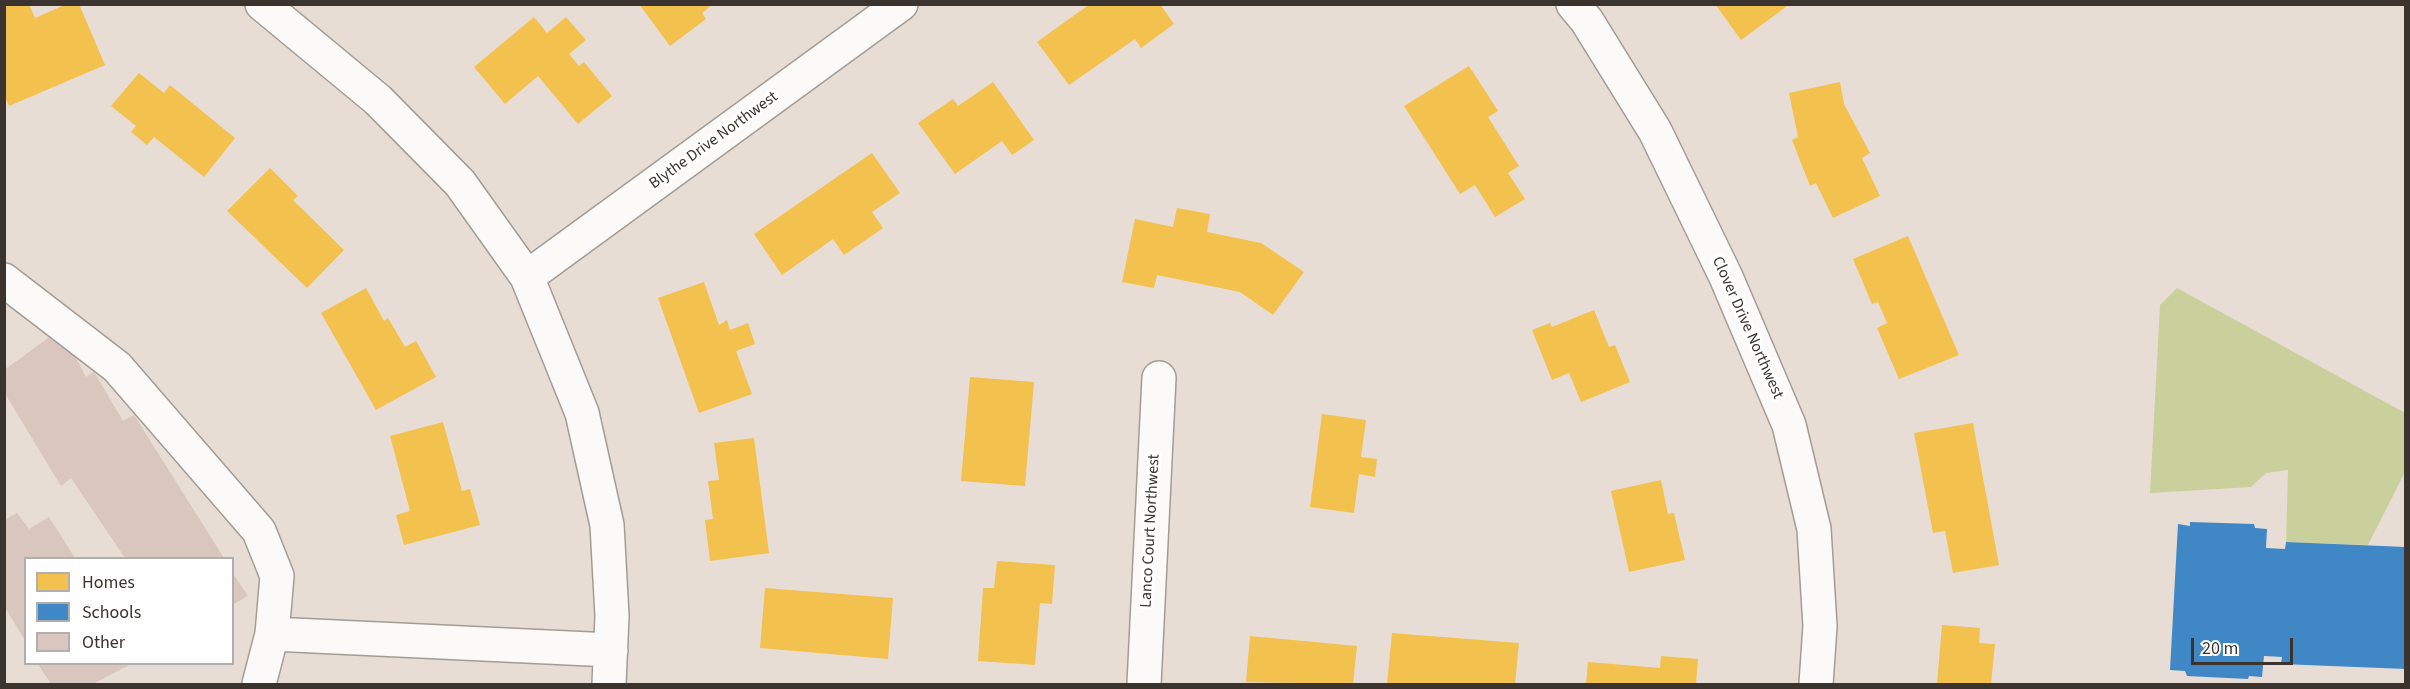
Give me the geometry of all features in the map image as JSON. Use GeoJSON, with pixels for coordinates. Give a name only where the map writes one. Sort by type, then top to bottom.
{"type":"FeatureCollection","features":[{"type":"Feature","properties":{"kind":"street"},"geometry":{"type":"LineString","coordinates":[[262,4],[378,100],[460,183],[527,277],[582,413],[607,525],[612,616],[609,684]]}},
{"type":"Feature","properties":{"kind":"street","name":"Blythe Drive Northwest"},"geometry":{"type":"LineString","coordinates":[[527,277],[901,4]]}},
{"type":"Feature","properties":{"kind":"street","name":"Clover Drive Northwest"},"geometry":{"type":"LineString","coordinates":[[1573,4],[1587,21],[1655,131],[1726,277],[1789,425],[1814,529],[1820,626],[1816,684]]}},
{"type":"Feature","properties":{"kind":"street"},"geometry":{"type":"LineString","coordinates":[[4,280],[117,367],[259,531],[277,576],[273,634],[259,684]]}},
{"type":"Feature","properties":{"kind":"street","name":"Lanco Court Northwest"},"geometry":{"type":"LineString","coordinates":[[1143,684],[1160,378]]}},
{"type":"Feature","properties":{"kind":"street"},"geometry":{"type":"LineString","coordinates":[[273,634],[610,650]]}},
{"type":"Feature","properties":{"kind":"green space"},"geometry":{"type":"Polygon","coordinates":[[[2177,288],[2405,413],[2405,472],[2368,545],[2286,542],[2288,470],[2266,473],[2251,487],[2150,493],[2160,305],[2177,288]]]}},
{"type":"Feature","properties":{"kind":"building: Homes"},"geometry":{"type":"Polygon","coordinates":[[[4,4],[29,4],[35,18],[67,4],[79,4],[105,65],[9,106],[4,95],[4,4]]]}},
{"type":"Feature","properties":{"kind":"building: Homes"},"geometry":{"type":"Polygon","coordinates":[[[639,4],[713,4],[702,13],[706,19],[670,46],[639,4]]]}},
{"type":"Feature","properties":{"kind":"building: Homes"},"geometry":{"type":"Polygon","coordinates":[[[1090,4],[1160,4],[1174,24],[1141,48],[1135,39],[1069,85],[1037,42],[1090,4]]]}},
{"type":"Feature","properties":{"kind":"building: Homes"},"geometry":{"type":"Polygon","coordinates":[[[1715,4],[1790,4],[1741,40],[1715,4]]]}},
{"type":"Feature","properties":{"kind":"building: Homes"},"geometry":{"type":"Polygon","coordinates":[[[534,17],[547,33],[566,17],[586,40],[569,54],[579,66],[584,62],[612,96],[578,124],[538,76],[505,104],[474,67],[534,17]]]}},
{"type":"Feature","properties":{"kind":"building: Homes"},"geometry":{"type":"Polygon","coordinates":[[[1469,66],[1498,111],[1488,117],[1519,166],[1508,173],[1525,199],[1495,217],[1475,185],[1460,194],[1404,106],[1469,66]]]}},
{"type":"Feature","properties":{"kind":"building: Homes"},"geometry":{"type":"Polygon","coordinates":[[[139,73],[164,93],[170,85],[235,138],[204,177],[154,137],[147,145],[131,132],[136,126],[111,106],[139,73]]]}},
{"type":"Feature","properties":{"kind":"building: Homes"},"geometry":{"type":"Polygon","coordinates":[[[993,82],[1034,140],[1012,155],[1002,141],[955,174],[918,123],[953,99],[958,106],[993,82]]]}},
{"type":"Feature","properties":{"kind":"building: Homes"},"geometry":{"type":"Polygon","coordinates":[[[1840,82],[1844,104],[1870,153],[1862,158],[1880,196],[1833,218],[1816,183],[1810,186],[1792,140],[1798,137],[1789,93],[1840,82]]]}},
{"type":"Feature","properties":{"kind":"building: Homes"},"geometry":{"type":"Polygon","coordinates":[[[872,153],[900,193],[872,212],[883,228],[844,255],[833,239],[782,275],[754,234],[872,153]]]}},
{"type":"Feature","properties":{"kind":"building: Homes"},"geometry":{"type":"Polygon","coordinates":[[[270,168],[298,196],[293,200],[344,250],[307,288],[227,211],[270,168]]]}},
{"type":"Feature","properties":{"kind":"building: Homes"},"geometry":{"type":"Polygon","coordinates":[[[1177,208],[1210,214],[1207,232],[1261,243],[1304,272],[1273,315],[1240,292],[1157,275],[1154,288],[1122,282],[1135,219],[1173,227],[1177,208]]]}},
{"type":"Feature","properties":{"kind":"building: Homes"},"geometry":{"type":"Polygon","coordinates":[[[1908,236],[1959,355],[1899,379],[1877,328],[1887,323],[1878,302],[1872,304],[1853,259],[1908,236]]]}},
{"type":"Feature","properties":{"kind":"building: Homes"},"geometry":{"type":"Polygon","coordinates":[[[704,282],[719,325],[727,320],[730,330],[748,323],[755,344],[736,351],[752,394],[699,413],[658,298],[704,282]]]}},
{"type":"Feature","properties":{"kind":"building: Homes"},"geometry":{"type":"Polygon","coordinates":[[[366,288],[384,321],[388,318],[405,347],[416,341],[436,377],[376,410],[321,313],[366,288]]]}},
{"type":"Feature","properties":{"kind":"building: Homes"},"geometry":{"type":"Polygon","coordinates":[[[1594,310],[1609,347],[1615,345],[1630,382],[1581,402],[1569,373],[1552,380],[1532,330],[1550,323],[1552,327],[1594,310]]]}},
{"type":"Feature","properties":{"kind":"building: Homes"},"geometry":{"type":"Polygon","coordinates":[[[970,377],[1034,382],[1025,486],[961,481],[970,377]]]}},
{"type":"Feature","properties":{"kind":"building: Homes"},"geometry":{"type":"Polygon","coordinates":[[[1322,414],[1366,420],[1361,457],[1377,459],[1375,477],[1359,474],[1354,513],[1310,507],[1322,414]]]}},
{"type":"Feature","properties":{"kind":"building: Homes"},"geometry":{"type":"Polygon","coordinates":[[[443,422],[462,491],[470,489],[480,525],[404,545],[396,515],[410,511],[390,436],[443,422]]]}},
{"type":"Feature","properties":{"kind":"building: Homes"},"geometry":{"type":"Polygon","coordinates":[[[1973,423],[1999,565],[1953,573],[1945,531],[1933,533],[1914,433],[1973,423]]]}},
{"type":"Feature","properties":{"kind":"building: Homes"},"geometry":{"type":"Polygon","coordinates":[[[754,438],[769,553],[710,561],[705,520],[713,519],[708,481],[719,480],[714,443],[754,438]]]}},
{"type":"Feature","properties":{"kind":"building: Homes"},"geometry":{"type":"Polygon","coordinates":[[[1661,480],[1668,514],[1674,513],[1685,560],[1629,572],[1611,491],[1661,480]]]}},
{"type":"Feature","properties":{"kind":"building: Homes"},"geometry":{"type":"Polygon","coordinates":[[[997,561],[1055,565],[1052,604],[1040,603],[1035,665],[978,661],[983,588],[994,588],[997,561]]]}},
{"type":"Feature","properties":{"kind":"building: Homes"},"geometry":{"type":"Polygon","coordinates":[[[765,588],[893,598],[888,659],[760,648],[765,588]]]}},
{"type":"Feature","properties":{"kind":"building: Homes"},"geometry":{"type":"Polygon","coordinates":[[[1942,625],[1980,628],[1979,643],[1995,644],[1991,684],[1937,684],[1942,625]]]}},
{"type":"Feature","properties":{"kind":"building: Homes"},"geometry":{"type":"Polygon","coordinates":[[[1392,633],[1519,643],[1515,684],[1387,684],[1392,633]]]}},
{"type":"Feature","properties":{"kind":"building: Homes"},"geometry":{"type":"Polygon","coordinates":[[[1250,636],[1357,646],[1353,684],[1246,682],[1250,636]]]}},
{"type":"Feature","properties":{"kind":"building: Homes"},"geometry":{"type":"Polygon","coordinates":[[[1661,656],[1698,659],[1696,684],[1586,684],[1588,662],[1660,668],[1661,656]]]}},
{"type":"Feature","properties":{"kind":"building: Schools"},"geometry":{"type":"Polygon","coordinates":[[[2190,522],[2254,524],[2255,528],[2267,529],[2266,548],[2285,549],[2286,542],[2406,547],[2406,669],[2281,664],[2282,657],[2264,656],[2262,677],[2249,676],[2248,679],[2187,676],[2185,671],[2170,670],[2178,524],[2190,526],[2190,522]]]}},
{"type":"Feature","properties":{"kind":"building: Other"},"geometry":{"type":"Polygon","coordinates":[[[51,336],[73,353],[86,377],[94,372],[123,421],[134,415],[223,557],[124,557],[71,478],[61,486],[4,392],[4,370],[51,336]]]}},
{"type":"Feature","properties":{"kind":"building: Other"},"geometry":{"type":"Polygon","coordinates":[[[17,513],[29,529],[49,517],[74,557],[24,557],[24,639],[4,606],[4,520],[17,513]]]}},
{"type":"Feature","properties":{"kind":"building: Other"},"geometry":{"type":"Polygon","coordinates":[[[234,575],[248,596],[234,604],[234,575]]]}},
{"type":"Feature","properties":{"kind":"building: Other"},"geometry":{"type":"Polygon","coordinates":[[[39,665],[129,665],[93,684],[51,684],[39,665]]]}}]}
